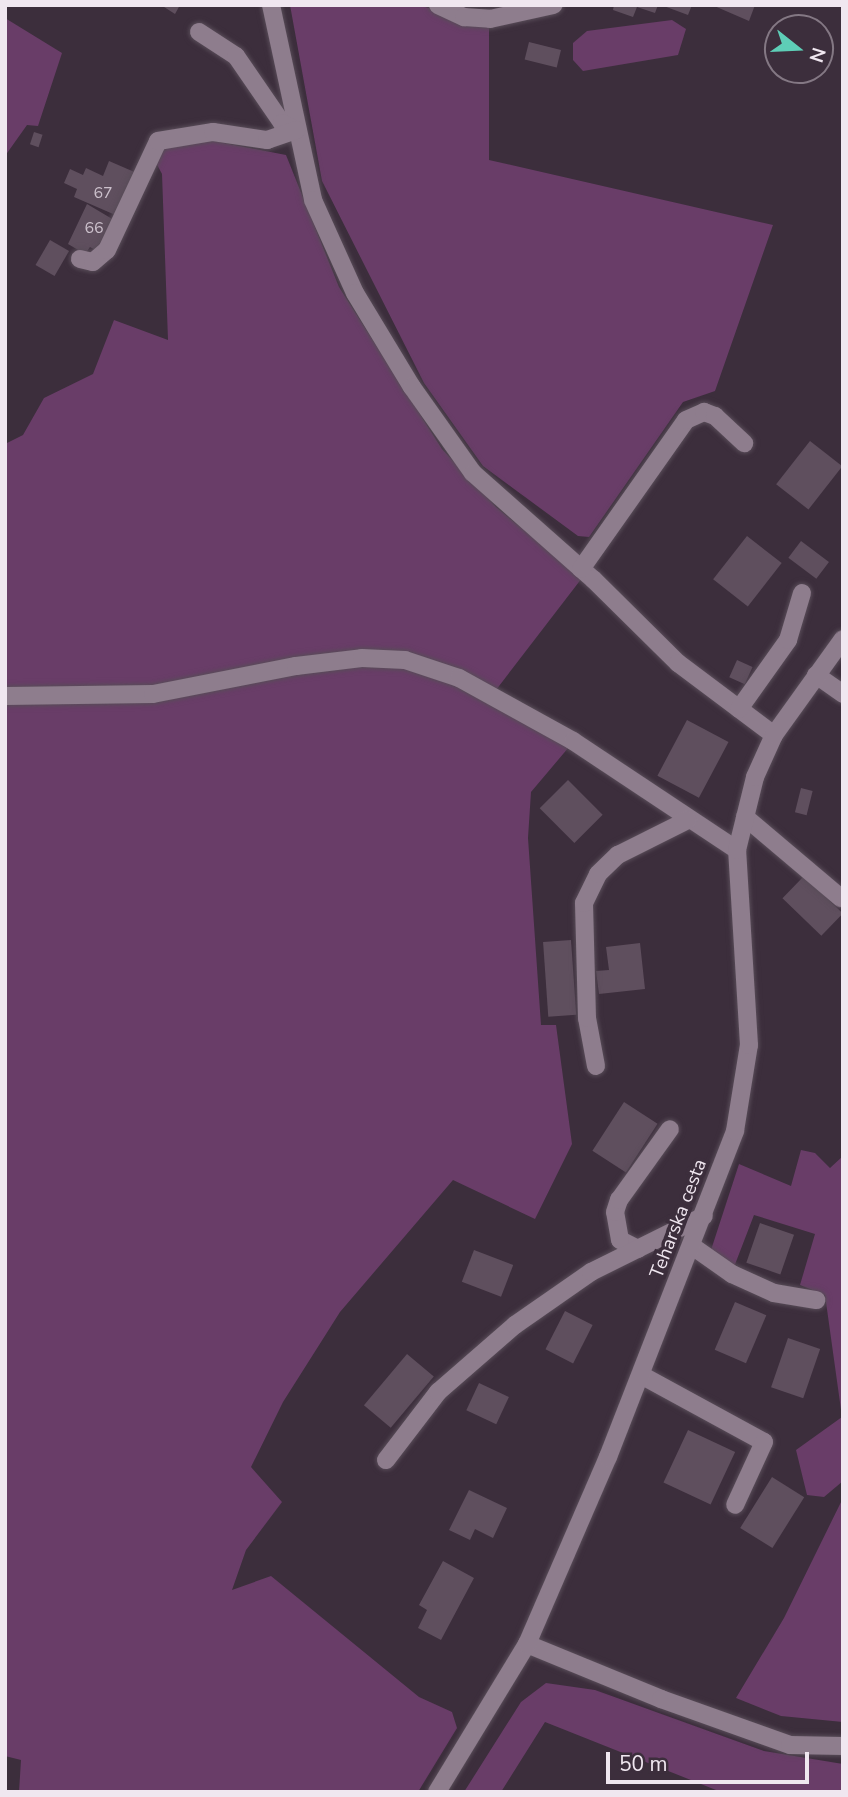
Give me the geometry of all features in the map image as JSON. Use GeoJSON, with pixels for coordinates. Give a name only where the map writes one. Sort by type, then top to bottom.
{"type":"FeatureCollection","features":[{"type":"Feature","properties":{"kind":"street"},"geometry":{"type":"LineString","coordinates":[[271,5],[290,82],[296,130],[313,200],[355,293],[412,387],[473,474],[582,569],[678,663],[774,735]]}},
{"type":"Feature","properties":{"kind":"street"},"geometry":{"type":"LineString","coordinates":[[438,5],[464,16],[490,19],[553,5]]}},
{"type":"Feature","properties":{"kind":"street"},"geometry":{"type":"LineString","coordinates":[[199,32],[236,56],[282,123],[296,130]]}},
{"type":"Feature","properties":{"kind":"street"},"geometry":{"type":"LineString","coordinates":[[80,259],[93,262],[107,250],[158,141],[213,132],[267,140],[296,130]]}},
{"type":"Feature","properties":{"kind":"street"},"geometry":{"type":"LineString","coordinates":[[582,569],[686,420],[704,412],[715,416],[744,443]]}},
{"type":"Feature","properties":{"kind":"street"},"geometry":{"type":"LineString","coordinates":[[739,709],[788,640],[802,593]]}},
{"type":"Feature","properties":{"kind":"street","name":"Teharska cesta"},"geometry":{"type":"LineString","coordinates":[[437,1792],[527,1644],[641,1375],[735,1131],[749,1045],[737,850],[755,777],[774,735],[843,639]]}},
{"type":"Feature","properties":{"kind":"street"},"geometry":{"type":"LineString","coordinates":[[5,696],[153,694],[296,666],[362,658],[405,660],[459,678],[573,741],[688,820],[737,850]]}},
{"type":"Feature","properties":{"kind":"street"},"geometry":{"type":"LineString","coordinates":[[816,675],[843,694]]}},
{"type":"Feature","properties":{"kind":"street"},"geometry":{"type":"LineString","coordinates":[[746,817],[841,898]]}},
{"type":"Feature","properties":{"kind":"street"},"geometry":{"type":"LineString","coordinates":[[596,1066],[587,1018],[584,903],[598,874],[618,855],[688,820]]}},
{"type":"Feature","properties":{"kind":"street"},"geometry":{"type":"LineString","coordinates":[[638,1249],[620,1240],[615,1212],[619,1200],[670,1129]]}},
{"type":"Feature","properties":{"kind":"street"},"geometry":{"type":"LineString","coordinates":[[386,1460],[438,1392],[514,1325],[591,1272],[704,1216]]}},
{"type":"Feature","properties":{"kind":"street"},"geometry":{"type":"LineString","coordinates":[[692,1246],[732,1273],[774,1293],[816,1300]]}},
{"type":"Feature","properties":{"kind":"street"},"geometry":{"type":"LineString","coordinates":[[641,1375],[764,1442],[735,1505]]}},
{"type":"Feature","properties":{"kind":"street"},"geometry":{"type":"LineString","coordinates":[[527,1644],[661,1699],[790,1745],[843,1746]]}},
{"type":"Feature","properties":{"kind":"shaded area"},"geometry":{"type":"Polygon","coordinates":[[[290,5],[418,5],[489,24],[489,160],[773,225],[715,391],[683,402],[589,537],[578,536],[483,466],[424,383],[322,181],[290,5]]]}},
{"type":"Feature","properties":{"kind":"shaded area"},"geometry":{"type":"Polygon","coordinates":[[[5,18],[62,53],[38,126],[27,125],[5,156],[5,18]]]}},
{"type":"Feature","properties":{"kind":"shaded area"},"geometry":{"type":"Polygon","coordinates":[[[672,20],[686,29],[678,55],[583,71],[573,60],[573,43],[587,31],[672,20]]]}},
{"type":"Feature","properties":{"kind":"shaded area"},"geometry":{"type":"Polygon","coordinates":[[[193,137],[286,155],[339,287],[442,449],[496,507],[582,578],[496,690],[419,656],[146,686],[5,687],[5,444],[23,435],[44,398],[93,374],[114,320],[168,340],[162,174],[152,155],[162,146],[193,137]]]}},
{"type":"Feature","properties":{"kind":"shaded area"},"geometry":{"type":"Polygon","coordinates":[[[407,666],[436,676],[569,747],[531,792],[528,838],[541,1025],[556,1025],[572,1144],[535,1219],[453,1180],[340,1312],[283,1402],[251,1467],[282,1502],[246,1550],[232,1590],[271,1576],[419,1697],[452,1712],[457,1728],[418,1792],[19,1792],[21,1760],[5,1756],[5,699],[117,703],[316,668],[407,666]]]}},
{"type":"Feature","properties":{"kind":"shaded area"},"geometry":{"type":"Polygon","coordinates":[[[801,1150],[815,1153],[830,1168],[843,1156],[843,1481],[824,1497],[807,1495],[796,1450],[842,1417],[825,1295],[800,1285],[815,1234],[754,1215],[734,1267],[711,1250],[739,1164],[791,1186],[801,1150]]]}},
{"type":"Feature","properties":{"kind":"shaded area"},"geometry":{"type":"Polygon","coordinates":[[[843,1498],[843,1722],[781,1716],[736,1698],[784,1618],[843,1498]]]}},
{"type":"Feature","properties":{"kind":"shaded area"},"geometry":{"type":"Polygon","coordinates":[[[546,1683],[595,1690],[764,1751],[843,1764],[843,1792],[721,1792],[545,1722],[501,1792],[464,1792],[521,1702],[546,1683]]]}},
{"type":"Feature","properties":{"kind":"building"},"geometry":{"type":"Polygon","coordinates":[[[161,5],[180,5],[175,14],[161,5]]]}},
{"type":"Feature","properties":{"kind":"building"},"geometry":{"type":"Polygon","coordinates":[[[614,5],[658,5],[655,13],[637,7],[633,17],[613,10],[614,5]]]}},
{"type":"Feature","properties":{"kind":"building"},"geometry":{"type":"Polygon","coordinates":[[[661,5],[692,5],[688,15],[661,5]]]}},
{"type":"Feature","properties":{"kind":"building"},"geometry":{"type":"Polygon","coordinates":[[[712,5],[755,5],[749,21],[712,5]]]}},
{"type":"Feature","properties":{"kind":"building"},"geometry":{"type":"Polygon","coordinates":[[[529,42],[561,50],[557,67],[525,59],[529,42]]]}},
{"type":"Feature","properties":{"kind":"building"},"geometry":{"type":"Polygon","coordinates":[[[34,132],[43,135],[39,147],[30,144],[34,132]]]}},
{"type":"Feature","properties":{"kind":"building"},"geometry":{"type":"Polygon","coordinates":[[[109,161],[139,174],[120,217],[74,197],[77,189],[64,183],[70,169],[83,175],[86,168],[103,176],[109,161]]]}},
{"type":"Feature","properties":{"kind":"building"},"geometry":{"type":"Polygon","coordinates":[[[87,204],[119,223],[101,253],[90,247],[85,254],[68,244],[87,204]]]}},
{"type":"Feature","properties":{"kind":"building"},"geometry":{"type":"Polygon","coordinates":[[[50,240],[69,251],[55,276],[36,265],[50,240]]]}},
{"type":"Feature","properties":{"kind":"building"},"geometry":{"type":"Polygon","coordinates":[[[810,441],[842,466],[808,510],[776,484],[810,441]]]}},
{"type":"Feature","properties":{"kind":"building"},"geometry":{"type":"Polygon","coordinates":[[[747,536],[782,563],[748,606],[713,579],[747,536]]]}},
{"type":"Feature","properties":{"kind":"building"},"geometry":{"type":"Polygon","coordinates":[[[801,541],[829,562],[816,579],[788,558],[801,541]]]}},
{"type":"Feature","properties":{"kind":"building"},"geometry":{"type":"Polygon","coordinates":[[[737,660],[753,667],[745,684],[729,677],[737,660]]]}},
{"type":"Feature","properties":{"kind":"building"},"geometry":{"type":"Polygon","coordinates":[[[687,720],[728,742],[699,798],[657,776],[687,720]]]}},
{"type":"Feature","properties":{"kind":"building"},"geometry":{"type":"Polygon","coordinates":[[[568,780],[603,815],[574,843],[540,808],[568,780]]]}},
{"type":"Feature","properties":{"kind":"building"},"geometry":{"type":"Polygon","coordinates":[[[801,788],[813,791],[807,815],[795,812],[801,788]]]}},
{"type":"Feature","properties":{"kind":"building"},"geometry":{"type":"Polygon","coordinates":[[[804,876],[843,914],[821,936],[782,898],[804,876]]]}},
{"type":"Feature","properties":{"kind":"building"},"geometry":{"type":"Polygon","coordinates":[[[571,940],[576,1015],[548,1017],[543,942],[571,940]]]}},
{"type":"Feature","properties":{"kind":"building"},"geometry":{"type":"Polygon","coordinates":[[[640,943],[645,989],[599,994],[596,971],[609,970],[606,947],[640,943]]]}},
{"type":"Feature","properties":{"kind":"building"},"geometry":{"type":"Polygon","coordinates":[[[624,1102],[658,1124],[626,1172],[592,1151],[624,1102]]]}},
{"type":"Feature","properties":{"kind":"building"},"geometry":{"type":"Polygon","coordinates":[[[760,1223],[794,1235],[780,1274],[746,1263],[760,1223]]]}},
{"type":"Feature","properties":{"kind":"building"},"geometry":{"type":"Polygon","coordinates":[[[474,1250],[513,1265],[501,1297],[462,1282],[474,1250]]]}},
{"type":"Feature","properties":{"kind":"building"},"geometry":{"type":"Polygon","coordinates":[[[735,1302],[766,1315],[746,1363],[715,1350],[735,1302]]]}},
{"type":"Feature","properties":{"kind":"building"},"geometry":{"type":"Polygon","coordinates":[[[565,1311],[593,1325],[573,1363],[545,1349],[565,1311]]]}},
{"type":"Feature","properties":{"kind":"building"},"geometry":{"type":"Polygon","coordinates":[[[788,1338],[820,1349],[803,1398],[771,1387],[788,1338]]]}},
{"type":"Feature","properties":{"kind":"building"},"geometry":{"type":"Polygon","coordinates":[[[407,1354],[434,1376],[391,1428],[364,1405],[407,1354]]]}},
{"type":"Feature","properties":{"kind":"building"},"geometry":{"type":"Polygon","coordinates":[[[479,1383],[509,1397],[496,1424],[466,1410],[479,1383]]]}},
{"type":"Feature","properties":{"kind":"building"},"geometry":{"type":"Polygon","coordinates":[[[688,1430],[735,1452],[711,1505],[663,1483],[688,1430]]]}},
{"type":"Feature","properties":{"kind":"building"},"geometry":{"type":"Polygon","coordinates":[[[772,1477],[804,1497],[772,1548],[740,1528],[772,1477]]]}},
{"type":"Feature","properties":{"kind":"building"},"geometry":{"type":"Polygon","coordinates":[[[469,1490],[507,1508],[493,1538],[475,1529],[470,1540],[449,1530],[469,1490]]]}},
{"type":"Feature","properties":{"kind":"building"},"geometry":{"type":"Polygon","coordinates":[[[443,1561],[474,1578],[441,1640],[418,1628],[427,1610],[419,1605],[443,1561]]]}}]}
